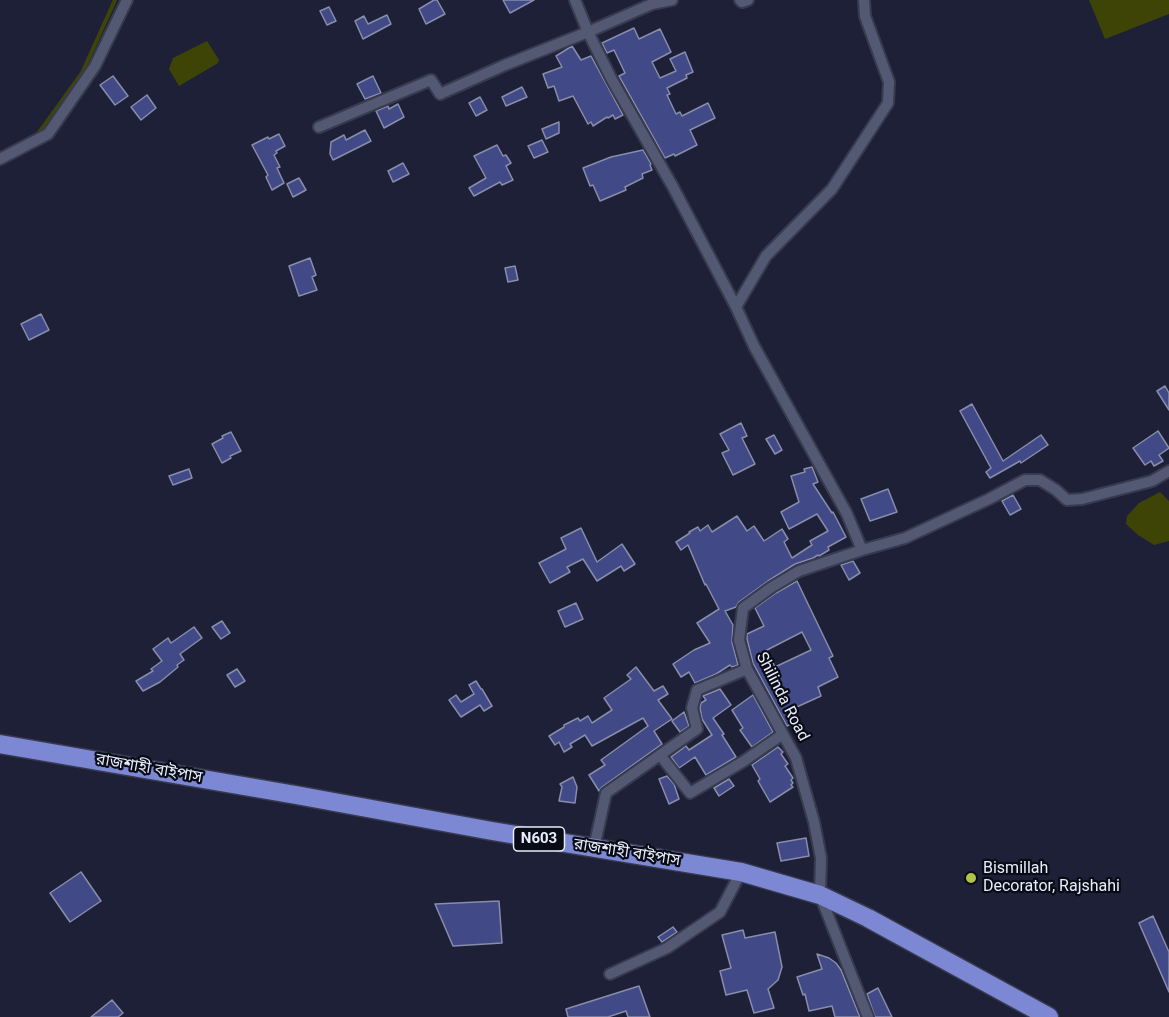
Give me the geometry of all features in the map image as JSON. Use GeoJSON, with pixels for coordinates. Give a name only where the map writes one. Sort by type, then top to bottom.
{"type":"FeatureCollection","features":[{"type":"Feature","properties":{"kind":"highway","name":"রাজশাহী বাইপাস"},"geometry":{"type":"LineString","coordinates":[[0,744],[285,792],[492,831],[741,872],[820,895],[868,918],[1049,1017]]}},
{"type":"Feature","properties":{"kind":"street"},"geometry":{"type":"LineString","coordinates":[[0,159],[48,134],[95,66],[128,0]]}},
{"type":"Feature","properties":{"kind":"street"},"geometry":{"type":"LineString","coordinates":[[575,0],[612,80],[673,187],[754,346],[847,514],[862,550]]}},
{"type":"Feature","properties":{"kind":"street"},"geometry":{"type":"LineString","coordinates":[[319,127],[431,80],[440,94],[505,64],[652,4],[672,0]]}},
{"type":"Feature","properties":{"kind":"street"},"geometry":{"type":"LineString","coordinates":[[740,0],[742,2],[748,0]]}},
{"type":"Feature","properties":{"kind":"street"},"geometry":{"type":"LineString","coordinates":[[736,307],[766,256],[832,189],[888,104],[889,82],[864,16],[864,0]]}},
{"type":"Feature","properties":{"kind":"street","name":"Shilinda Road"},"geometry":{"type":"LineString","coordinates":[[820,895],[821,858],[814,822],[796,758],[747,669],[739,640],[743,608],[799,571],[905,538],[1025,480],[1040,480],[1067,500],[1082,499],[1152,481],[1169,471]]}},
{"type":"Feature","properties":{"kind":"street"},"geometry":{"type":"LineString","coordinates":[[594,848],[606,793],[697,729],[692,708],[697,690],[747,669]]}},
{"type":"Feature","properties":{"kind":"street"},"geometry":{"type":"LineString","coordinates":[[660,755],[690,793],[744,761],[783,734]]}},
{"type":"Feature","properties":{"kind":"street"},"geometry":{"type":"LineString","coordinates":[[609,974],[667,948],[720,912],[741,872]]}},
{"type":"Feature","properties":{"kind":"street"},"geometry":{"type":"LineString","coordinates":[[820,895],[868,1017]]}},
{"type":"Feature","properties":{"kind":"shaded area"},"geometry":{"type":"Polygon","coordinates":[[[1089,0],[1169,0],[1169,14],[1105,39],[1089,0]]]}},
{"type":"Feature","properties":{"kind":"shaded area"},"geometry":{"type":"Polygon","coordinates":[[[207,41],[219,60],[218,63],[179,86],[169,69],[173,58],[207,41]]]}},
{"type":"Feature","properties":{"kind":"shaded area"},"geometry":{"type":"Polygon","coordinates":[[[1160,492],[1169,501],[1169,541],[1154,545],[1126,524],[1127,516],[1139,503],[1160,492]]]}},
{"type":"Feature","properties":{"kind":"building"},"geometry":{"type":"Polygon","coordinates":[[[437,0],[445,14],[426,24],[419,9],[437,0]]]}},
{"type":"Feature","properties":{"kind":"building"},"geometry":{"type":"Polygon","coordinates":[[[503,0],[534,0],[510,13],[503,0]]]}},
{"type":"Feature","properties":{"kind":"building"},"geometry":{"type":"Polygon","coordinates":[[[329,7],[336,21],[327,25],[320,11],[329,7]]]}},
{"type":"Feature","properties":{"kind":"building"},"geometry":{"type":"Polygon","coordinates":[[[387,15],[391,24],[363,39],[355,21],[364,16],[368,24],[387,15]]]}},
{"type":"Feature","properties":{"kind":"building"},"geometry":{"type":"Polygon","coordinates":[[[634,28],[639,39],[660,29],[671,52],[652,62],[660,78],[676,71],[670,59],[685,52],[693,72],[686,75],[687,78],[667,88],[670,94],[667,95],[676,114],[680,112],[682,116],[708,103],[715,118],[690,130],[697,145],[675,156],[674,154],[665,158],[619,76],[625,73],[614,50],[607,53],[602,43],[634,28]]]}},
{"type":"Feature","properties":{"kind":"building"},"geometry":{"type":"Polygon","coordinates":[[[572,46],[581,60],[591,56],[623,115],[615,119],[613,115],[607,117],[593,126],[591,122],[588,124],[573,96],[559,101],[554,86],[548,88],[543,74],[562,67],[556,56],[572,46]]]}},
{"type":"Feature","properties":{"kind":"building"},"geometry":{"type":"Polygon","coordinates":[[[113,76],[128,96],[115,105],[100,85],[113,76]]]}},
{"type":"Feature","properties":{"kind":"building"},"geometry":{"type":"Polygon","coordinates":[[[373,76],[381,93],[365,99],[357,84],[373,76]]]}},
{"type":"Feature","properties":{"kind":"building"},"geometry":{"type":"Polygon","coordinates":[[[522,87],[527,97],[506,106],[502,97],[522,87]]]}},
{"type":"Feature","properties":{"kind":"building"},"geometry":{"type":"Polygon","coordinates":[[[147,95],[156,108],[141,120],[131,107],[147,95]]]}},
{"type":"Feature","properties":{"kind":"building"},"geometry":{"type":"Polygon","coordinates":[[[480,97],[487,110],[476,116],[469,103],[480,97]]]}},
{"type":"Feature","properties":{"kind":"building"},"geometry":{"type":"Polygon","coordinates":[[[398,104],[404,117],[384,128],[376,111],[388,106],[389,109],[398,104]]]}},
{"type":"Feature","properties":{"kind":"building"},"geometry":{"type":"Polygon","coordinates":[[[559,122],[559,133],[546,139],[542,129],[559,122]]]}},
{"type":"Feature","properties":{"kind":"building"},"geometry":{"type":"Polygon","coordinates":[[[365,130],[371,141],[333,160],[330,154],[331,142],[344,135],[346,140],[365,130]]]}},
{"type":"Feature","properties":{"kind":"building"},"geometry":{"type":"Polygon","coordinates":[[[279,134],[285,146],[276,151],[274,155],[284,183],[272,190],[266,177],[268,175],[252,145],[279,134]]]}},
{"type":"Feature","properties":{"kind":"building"},"geometry":{"type":"Polygon","coordinates":[[[542,140],[548,152],[534,158],[528,146],[542,140]]]}},
{"type":"Feature","properties":{"kind":"building"},"geometry":{"type":"Polygon","coordinates":[[[497,145],[503,156],[506,155],[511,163],[506,166],[513,180],[502,185],[500,182],[474,196],[469,188],[486,178],[474,156],[497,145]]]}},
{"type":"Feature","properties":{"kind":"building"},"geometry":{"type":"Polygon","coordinates":[[[643,150],[652,170],[642,174],[643,178],[625,187],[626,190],[600,201],[593,185],[590,186],[583,168],[611,157],[643,150]]]}},
{"type":"Feature","properties":{"kind":"building"},"geometry":{"type":"Polygon","coordinates":[[[403,163],[409,174],[393,182],[388,171],[403,163]]]}},
{"type":"Feature","properties":{"kind":"building"},"geometry":{"type":"Polygon","coordinates":[[[299,178],[306,190],[293,197],[287,184],[299,178]]]}},
{"type":"Feature","properties":{"kind":"building"},"geometry":{"type":"Polygon","coordinates":[[[310,258],[316,275],[312,277],[317,290],[299,296],[289,266],[310,258]]]}},
{"type":"Feature","properties":{"kind":"building"},"geometry":{"type":"Polygon","coordinates":[[[515,266],[518,280],[508,282],[505,268],[515,266]]]}},
{"type":"Feature","properties":{"kind":"building"},"geometry":{"type":"Polygon","coordinates":[[[41,314],[49,330],[29,340],[21,324],[41,314]]]}},
{"type":"Feature","properties":{"kind":"building"},"geometry":{"type":"Polygon","coordinates":[[[1165,386],[1169,393],[1169,410],[1157,391],[1165,386]]]}},
{"type":"Feature","properties":{"kind":"building"},"geometry":{"type":"Polygon","coordinates":[[[972,404],[1003,461],[1041,435],[1048,445],[1021,463],[1020,461],[990,478],[986,472],[991,468],[960,411],[972,404]]]}},
{"type":"Feature","properties":{"kind":"building"},"geometry":{"type":"Polygon","coordinates":[[[741,423],[747,436],[742,438],[755,464],[733,475],[722,453],[729,450],[720,434],[741,423]]]}},
{"type":"Feature","properties":{"kind":"building"},"geometry":{"type":"Polygon","coordinates":[[[1158,431],[1169,448],[1159,455],[1163,461],[1154,466],[1151,461],[1145,465],[1133,448],[1158,431]]]}},
{"type":"Feature","properties":{"kind":"building"},"geometry":{"type":"Polygon","coordinates":[[[231,432],[241,451],[222,463],[212,444],[231,432]]]}},
{"type":"Feature","properties":{"kind":"building"},"geometry":{"type":"Polygon","coordinates":[[[774,435],[782,450],[775,454],[766,439],[774,435]]]}},
{"type":"Feature","properties":{"kind":"building"},"geometry":{"type":"Polygon","coordinates":[[[812,467],[818,482],[813,484],[833,512],[846,537],[828,547],[829,550],[819,556],[795,564],[739,602],[736,607],[725,611],[733,625],[732,642],[738,665],[732,667],[730,665],[695,683],[689,672],[681,677],[673,664],[694,650],[710,643],[697,623],[719,609],[705,585],[688,545],[681,550],[676,542],[698,527],[700,531],[708,525],[712,532],[737,516],[747,531],[754,526],[764,541],[782,529],[788,539],[784,542],[792,558],[812,545],[810,541],[828,531],[817,514],[789,529],[781,512],[799,502],[791,476],[805,472],[804,469],[812,467]]]}},
{"type":"Feature","properties":{"kind":"building"},"geometry":{"type":"Polygon","coordinates":[[[189,469],[192,478],[173,485],[169,476],[189,469]]]}},
{"type":"Feature","properties":{"kind":"building"},"geometry":{"type":"Polygon","coordinates":[[[888,489],[897,512],[870,521],[861,499],[888,489]]]}},
{"type":"Feature","properties":{"kind":"building"},"geometry":{"type":"Polygon","coordinates":[[[1013,495],[1021,509],[1010,515],[1002,501],[1013,495]]]}},
{"type":"Feature","properties":{"kind":"building"},"geometry":{"type":"Polygon","coordinates":[[[581,528],[597,562],[622,544],[635,564],[624,571],[621,566],[597,581],[583,559],[567,567],[570,572],[550,583],[539,563],[566,549],[561,538],[581,528]]]}},
{"type":"Feature","properties":{"kind":"building"},"geometry":{"type":"Polygon","coordinates":[[[853,561],[860,573],[849,580],[841,565],[853,561]]]}},
{"type":"Feature","properties":{"kind":"building"},"geometry":{"type":"Polygon","coordinates":[[[797,581],[833,656],[829,658],[838,677],[818,687],[821,696],[790,710],[795,722],[787,726],[753,663],[747,639],[747,634],[764,626],[755,608],[797,581]],[[802,632],[767,650],[775,667],[811,650],[802,632]]]}},
{"type":"Feature","properties":{"kind":"building"},"geometry":{"type":"Polygon","coordinates":[[[576,603],[583,619],[565,627],[558,611],[576,603]]]}},
{"type":"Feature","properties":{"kind":"building"},"geometry":{"type":"Polygon","coordinates":[[[222,621],[230,633],[221,639],[212,627],[222,621]]]}},
{"type":"Feature","properties":{"kind":"building"},"geometry":{"type":"Polygon","coordinates":[[[194,627],[202,638],[180,654],[184,660],[177,665],[178,667],[160,682],[143,691],[136,681],[153,671],[151,669],[162,661],[153,649],[168,638],[171,643],[194,627]]]}},
{"type":"Feature","properties":{"kind":"building"},"geometry":{"type":"Polygon","coordinates":[[[636,667],[654,691],[663,686],[668,694],[658,700],[672,719],[654,731],[662,744],[599,791],[589,775],[605,765],[601,760],[648,726],[643,718],[592,746],[585,735],[570,744],[572,747],[564,752],[559,742],[555,745],[549,736],[578,718],[580,721],[588,716],[592,723],[612,710],[604,698],[631,679],[627,675],[636,667]]]}},
{"type":"Feature","properties":{"kind":"building"},"geometry":{"type":"Polygon","coordinates":[[[237,669],[245,681],[235,687],[227,675],[237,669]]]}},
{"type":"Feature","properties":{"kind":"building"},"geometry":{"type":"Polygon","coordinates":[[[476,681],[492,706],[484,711],[480,705],[461,717],[449,700],[456,695],[461,702],[474,694],[469,685],[476,681]]]}},
{"type":"Feature","properties":{"kind":"building"},"geometry":{"type":"Polygon","coordinates":[[[720,689],[731,705],[713,718],[736,757],[706,775],[695,757],[679,768],[671,757],[686,746],[689,750],[712,735],[702,719],[700,708],[701,703],[706,700],[703,696],[720,689]]]}},
{"type":"Feature","properties":{"kind":"building"},"geometry":{"type":"Polygon","coordinates":[[[753,695],[773,732],[752,747],[740,730],[743,728],[732,710],[753,695]]]}},
{"type":"Feature","properties":{"kind":"building"},"geometry":{"type":"Polygon","coordinates":[[[684,712],[689,726],[680,732],[672,721],[684,712]]]}},
{"type":"Feature","properties":{"kind":"building"},"geometry":{"type":"Polygon","coordinates":[[[778,747],[788,764],[785,766],[793,778],[791,785],[793,787],[770,802],[752,765],[778,747]]]}},
{"type":"Feature","properties":{"kind":"building"},"geometry":{"type":"Polygon","coordinates":[[[667,776],[674,784],[679,799],[669,804],[659,779],[667,776]]]}},
{"type":"Feature","properties":{"kind":"building"},"geometry":{"type":"Polygon","coordinates":[[[573,777],[577,787],[575,803],[559,801],[562,787],[560,784],[573,777]]]}},
{"type":"Feature","properties":{"kind":"building"},"geometry":{"type":"Polygon","coordinates":[[[729,779],[734,786],[719,796],[714,788],[729,779]]]}},
{"type":"Feature","properties":{"kind":"building"},"geometry":{"type":"Polygon","coordinates":[[[806,838],[809,856],[781,861],[777,843],[806,838]]]}},
{"type":"Feature","properties":{"kind":"building"},"geometry":{"type":"Polygon","coordinates":[[[81,872],[101,901],[70,922],[50,893],[81,872]]]}},
{"type":"Feature","properties":{"kind":"building"},"geometry":{"type":"Polygon","coordinates":[[[499,901],[502,943],[453,946],[435,904],[499,901]]]}},
{"type":"Feature","properties":{"kind":"building"},"geometry":{"type":"Polygon","coordinates":[[[1153,916],[1169,952],[1169,992],[1139,923],[1153,916]]]}},
{"type":"Feature","properties":{"kind":"building"},"geometry":{"type":"Polygon","coordinates":[[[673,927],[677,932],[662,942],[658,937],[673,927]]]}},
{"type":"Feature","properties":{"kind":"building"},"geometry":{"type":"Polygon","coordinates":[[[743,930],[745,938],[775,932],[782,967],[778,980],[768,989],[774,1008],[754,1013],[747,990],[726,995],[720,971],[731,968],[722,935],[743,930]]]}},
{"type":"Feature","properties":{"kind":"building"},"geometry":{"type":"Polygon","coordinates":[[[817,954],[829,958],[841,970],[860,1017],[835,1017],[832,1006],[809,1011],[805,994],[803,995],[797,977],[822,969],[817,954]]]}},
{"type":"Feature","properties":{"kind":"building"},"geometry":{"type":"Polygon","coordinates":[[[639,986],[650,1017],[628,1017],[626,1011],[608,1017],[568,1017],[566,1009],[639,986]]]}},
{"type":"Feature","properties":{"kind":"building"},"geometry":{"type":"Polygon","coordinates":[[[878,988],[892,1017],[875,1017],[867,994],[878,988]]]}},
{"type":"Feature","properties":{"kind":"building"},"geometry":{"type":"Polygon","coordinates":[[[112,1000],[123,1013],[118,1017],[91,1017],[112,1000]]]}},
{"type":"Feature","properties":{"kind":"waterway"},"geometry":{"type":"LineString","coordinates":[[38,134],[82,73],[115,0]]}},
{"type":"Feature","properties":{"kind":"place","name":"Bismillah Decorator, Rajshahi"},"geometry":{"type":"Point","coordinates":[971,878]}}]}
